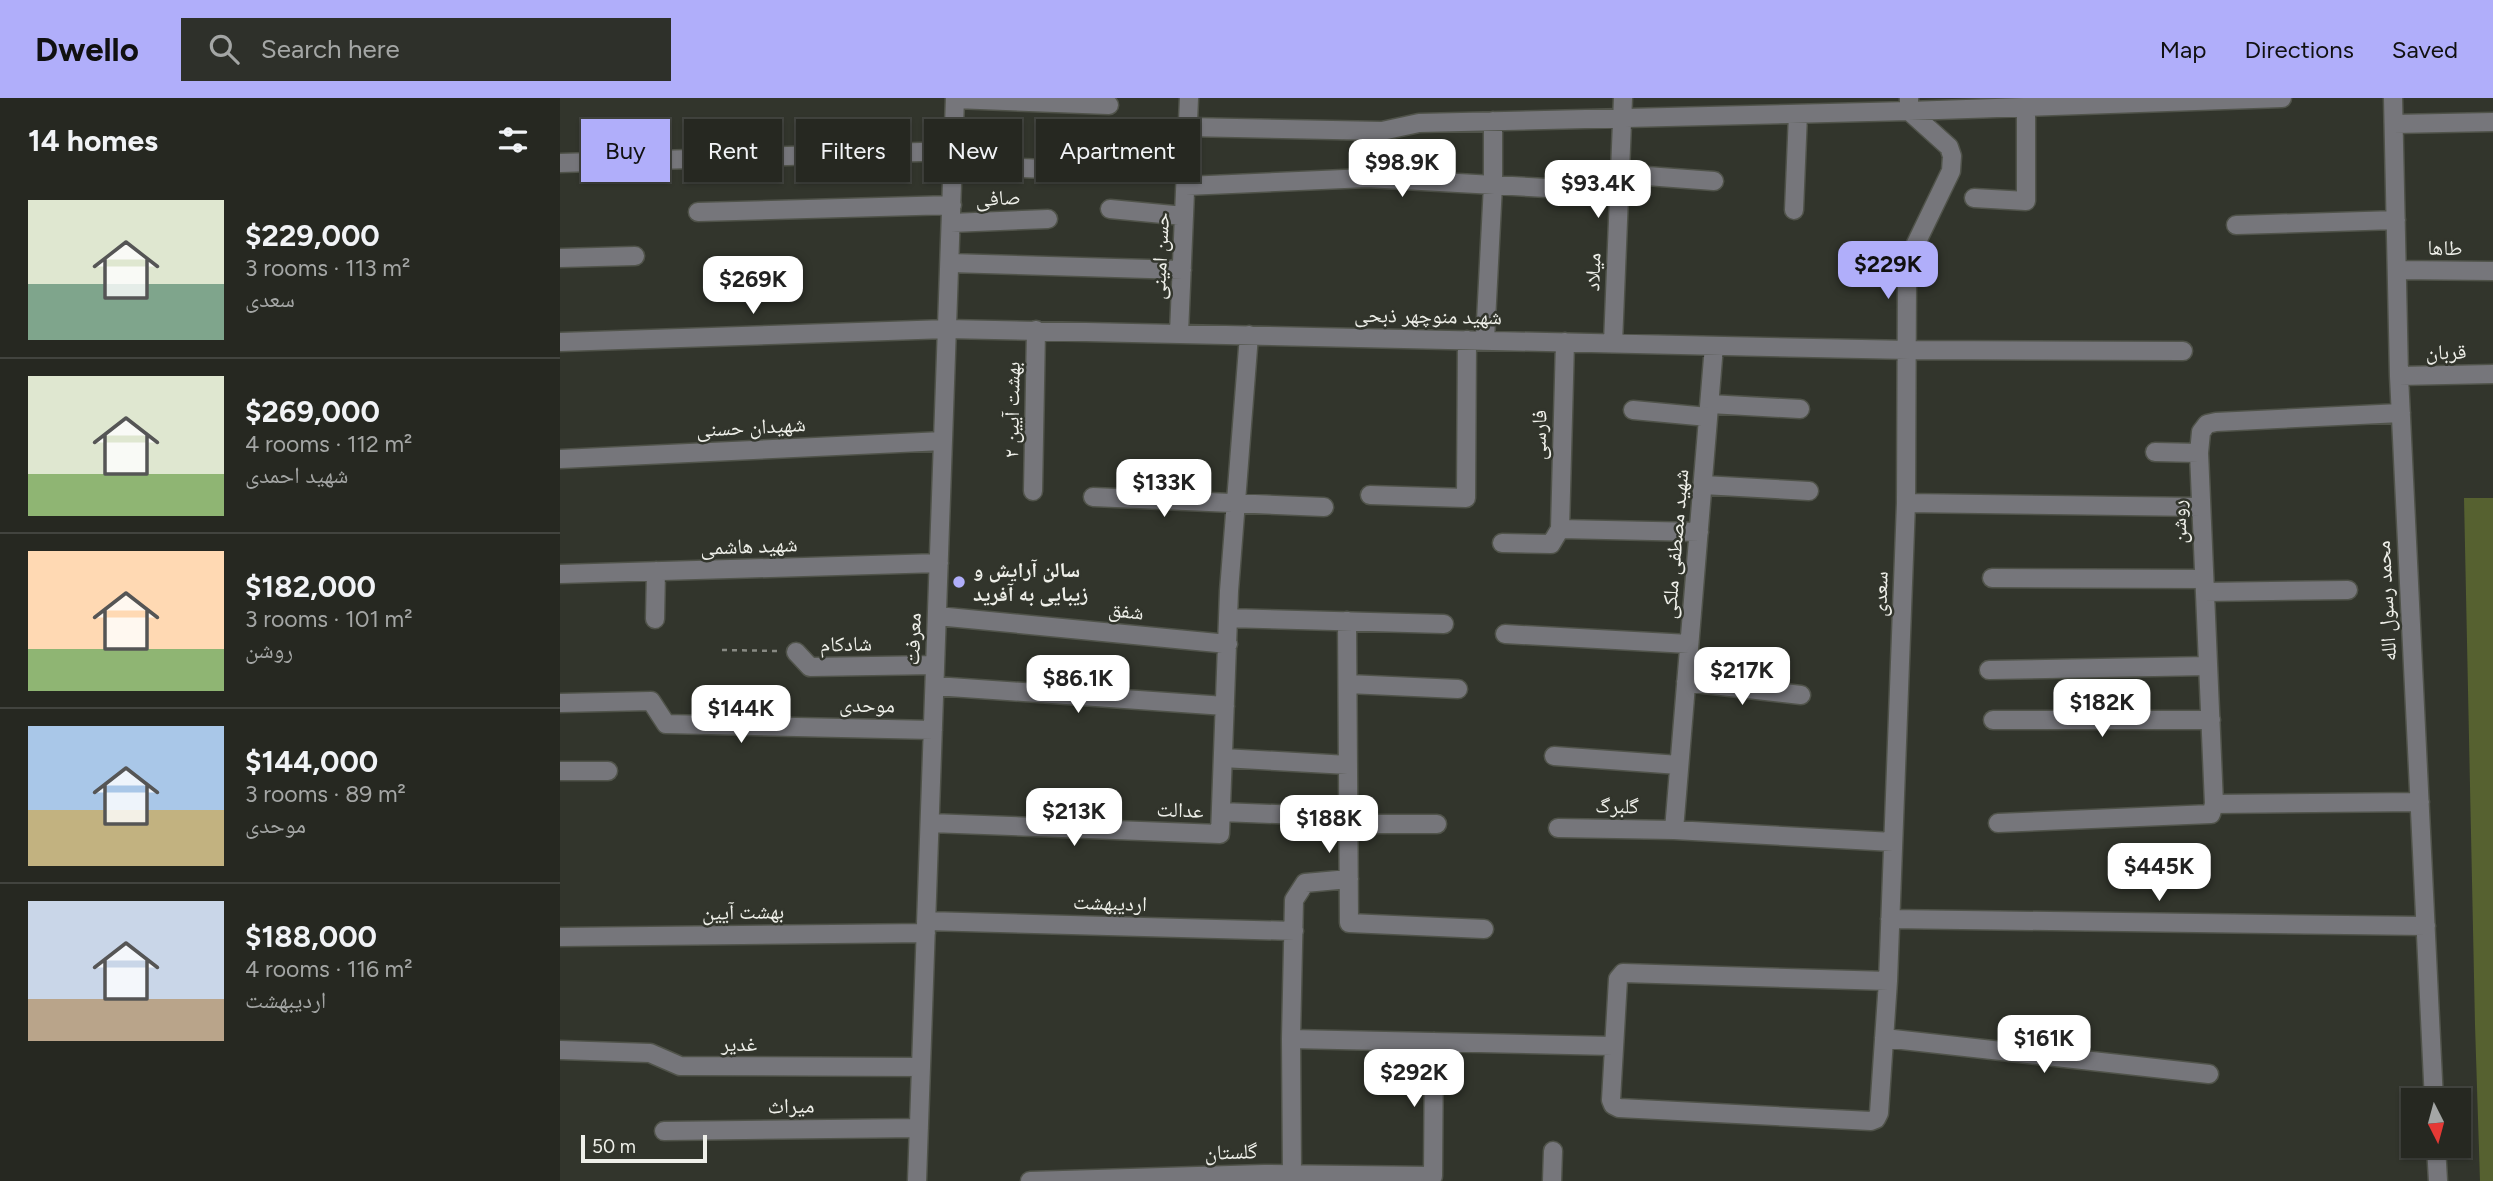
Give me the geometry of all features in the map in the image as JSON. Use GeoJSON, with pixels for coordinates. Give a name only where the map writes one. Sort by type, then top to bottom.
{"type":"FeatureCollection","features":[{"type":"Feature","properties":{"kind":"street","name":"حسن امینی"},"geometry":{"type":"LineString","coordinates":[[1188,119],[1189,98]]}},
{"type":"Feature","properties":{"kind":"street","name":"میلاد"},"geometry":{"type":"LineString","coordinates":[[1613,344],[1623,98]]}},
{"type":"Feature","properties":{"kind":"street"},"geometry":{"type":"LineString","coordinates":[[1200,127],[1382,131],[1419,122],[1622,119],[1773,106],[1798,114],[1909,104],[2026,107],[2282,98]]}},
{"type":"Feature","properties":{"kind":"street","name":"محمد رسول الله"},"geometry":{"type":"LineString","coordinates":[[2393,98],[2399,376],[2433,1088]]}},
{"type":"Feature","properties":{"kind":"street"},"geometry":{"type":"LineString","coordinates":[[955,99],[1109,105]]}},
{"type":"Feature","properties":{"kind":"street","name":"معرفت"},"geometry":{"type":"LineString","coordinates":[[954,119],[955,99]]}},
{"type":"Feature","properties":{"kind":"street","name":"سعدی"},"geometry":{"type":"LineString","coordinates":[[1613,1046],[1611,1100],[1613,1105],[1619,1108],[1871,1121],[1876,1119],[1888,981],[1906,503],[1909,351],[1907,274],[1910,256],[1951,171],[1952,156],[1949,147],[1909,104]]}},
{"type":"Feature","properties":{"kind":"street"},"geometry":{"type":"LineString","coordinates":[[1974,198],[2026,201],[2026,107]]}},
{"type":"Feature","properties":{"kind":"street"},"geometry":{"type":"LineString","coordinates":[[1794,210],[1798,114]]}},
{"type":"Feature","properties":{"kind":"street"},"geometry":{"type":"LineString","coordinates":[[1370,495],[1466,498],[1476,340],[1493,185],[1493,121]]}},
{"type":"Feature","properties":{"kind":"street"},"geometry":{"type":"LineString","coordinates":[[2394,124],[2493,122]]}},
{"type":"Feature","properties":{"kind":"street"},"geometry":{"type":"LineString","coordinates":[[560,163],[924,158]]}},
{"type":"Feature","properties":{"kind":"street"},"geometry":{"type":"LineString","coordinates":[[1186,186],[1367,178],[1493,185],[1714,181]]}},
{"type":"Feature","properties":{"kind":"street","name":"معرفت"},"geometry":{"type":"LineString","coordinates":[[917,1181],[952,182]]}},
{"type":"Feature","properties":{"kind":"street","name":"حسن امینی"},"geometry":{"type":"LineString","coordinates":[[1179,333],[1186,182]]}},
{"type":"Feature","properties":{"kind":"street"},"geometry":{"type":"LineString","coordinates":[[698,212],[952,205]]}},
{"type":"Feature","properties":{"kind":"street"},"geometry":{"type":"LineString","coordinates":[[1110,209],[1184,216]]}},
{"type":"Feature","properties":{"kind":"street","name":"صافی"},"geometry":{"type":"LineString","coordinates":[[951,223],[1048,219]]}},
{"type":"Feature","properties":{"kind":"street"},"geometry":{"type":"LineString","coordinates":[[2236,225],[2396,220]]}},
{"type":"Feature","properties":{"kind":"street"},"geometry":{"type":"LineString","coordinates":[[560,258],[635,256]]}},
{"type":"Feature","properties":{"kind":"street"},"geometry":{"type":"LineString","coordinates":[[950,263],[1182,270]]}},
{"type":"Feature","properties":{"kind":"street","name":"طاها"},"geometry":{"type":"LineString","coordinates":[[2397,270],[2493,271]]}},
{"type":"Feature","properties":{"kind":"street","name":"شهید منوچهر ذبحی"},"geometry":{"type":"LineString","coordinates":[[560,342],[947,329],[1909,351],[2183,351]]}},
{"type":"Feature","properties":{"kind":"street","name":"بهشت آیین ۲"},"geometry":{"type":"LineString","coordinates":[[1033,491],[1036,330]]}},
{"type":"Feature","properties":{"kind":"street"},"geometry":{"type":"LineString","coordinates":[[1249,335],[1228,618],[1221,812],[1300,815]]}},
{"type":"Feature","properties":{"kind":"street","name":"فارسی"},"geometry":{"type":"LineString","coordinates":[[1560,530],[1564,342]]}},
{"type":"Feature","properties":{"kind":"street","name":"شهید مصطفی ملکی"},"geometry":{"type":"LineString","coordinates":[[1674,830],[1714,346]]}},
{"type":"Feature","properties":{"kind":"street","name":"قربان"},"geometry":{"type":"LineString","coordinates":[[2399,376],[2493,374]]}},
{"type":"Feature","properties":{"kind":"street"},"geometry":{"type":"LineString","coordinates":[[1633,410],[1800,409]]}},
{"type":"Feature","properties":{"kind":"street","name":"روشن"},"geometry":{"type":"LineString","coordinates":[[2213,809],[2199,453],[2201,432],[2207,424],[2216,422],[2401,413]]}},
{"type":"Feature","properties":{"kind":"street","name":"شهیدان حسنی"},"geometry":{"type":"LineString","coordinates":[[560,459],[943,441]]}},
{"type":"Feature","properties":{"kind":"street"},"geometry":{"type":"LineString","coordinates":[[2155,453],[2199,453]]}},
{"type":"Feature","properties":{"kind":"street"},"geometry":{"type":"LineString","coordinates":[[1703,485],[1809,491]]}},
{"type":"Feature","properties":{"kind":"street"},"geometry":{"type":"LineString","coordinates":[[1093,497],[1324,507]]}},
{"type":"Feature","properties":{"kind":"street"},"geometry":{"type":"LineString","coordinates":[[1906,503],[2202,507]]}},
{"type":"Feature","properties":{"kind":"street"},"geometry":{"type":"LineString","coordinates":[[1502,543],[1550,544],[1560,530],[1699,532]]}},
{"type":"Feature","properties":{"kind":"street","name":"شهید هاشمی"},"geometry":{"type":"LineString","coordinates":[[560,574],[939,563]]}},
{"type":"Feature","properties":{"kind":"street"},"geometry":{"type":"LineString","coordinates":[[655,619],[656,571]]}},
{"type":"Feature","properties":{"kind":"street"},"geometry":{"type":"LineString","coordinates":[[1992,578],[2348,590]]}},
{"type":"Feature","properties":{"kind":"street","name":"شفق"},"geometry":{"type":"LineString","coordinates":[[937,616],[1227,644]]}},
{"type":"Feature","properties":{"kind":"street"},"geometry":{"type":"LineString","coordinates":[[1228,618],[1444,624]]}},
{"type":"Feature","properties":{"kind":"street"},"geometry":{"type":"LineString","coordinates":[[1347,621],[1349,923],[1484,929]]}},
{"type":"Feature","properties":{"kind":"street"},"geometry":{"type":"LineString","coordinates":[[1505,634],[1689,644]]}},
{"type":"Feature","properties":{"kind":"street","name":"شادکام"},"geometry":{"type":"LineString","coordinates":[[796,652],[810,667],[935,665]]}},
{"type":"Feature","properties":{"kind":"street"},"geometry":{"type":"LineString","coordinates":[[1989,670],[2208,666]]}},
{"type":"Feature","properties":{"kind":"street"},"geometry":{"type":"LineString","coordinates":[[1686,682],[1801,695]]}},
{"type":"Feature","properties":{"kind":"street"},"geometry":{"type":"LineString","coordinates":[[1348,684],[1458,689]]}},
{"type":"Feature","properties":{"kind":"street"},"geometry":{"type":"LineString","coordinates":[[934,686],[1225,706]]}},
{"type":"Feature","properties":{"kind":"street","name":"موحدی"},"geometry":{"type":"LineString","coordinates":[[560,704],[651,701],[666,724],[933,730]]}},
{"type":"Feature","properties":{"kind":"street"},"geometry":{"type":"LineString","coordinates":[[1993,720],[2211,720]]}},
{"type":"Feature","properties":{"kind":"street"},"geometry":{"type":"LineString","coordinates":[[1555,756],[1679,765]]}},
{"type":"Feature","properties":{"kind":"street"},"geometry":{"type":"LineString","coordinates":[[1223,758],[1348,765]]}},
{"type":"Feature","properties":{"kind":"street"},"geometry":{"type":"LineString","coordinates":[[560,771],[608,771]]}},
{"type":"Feature","properties":{"kind":"street"},"geometry":{"type":"LineString","coordinates":[[1998,824],[2213,809],[2420,802]]}},
{"type":"Feature","properties":{"kind":"street","name":"عدالت"},"geometry":{"type":"LineString","coordinates":[[930,823],[1220,834],[1221,812]]}},
{"type":"Feature","properties":{"kind":"street"},"geometry":{"type":"LineString","coordinates":[[1348,824],[1437,824]]}},
{"type":"Feature","properties":{"kind":"street","name":"گلبرگ"},"geometry":{"type":"LineString","coordinates":[[1558,828],[1674,830],[1893,842]]}},
{"type":"Feature","properties":{"kind":"street"},"geometry":{"type":"LineString","coordinates":[[1292,1174],[1294,900],[1305,883],[1349,879]]}},
{"type":"Feature","properties":{"kind":"street"},"geometry":{"type":"LineString","coordinates":[[1890,919],[2426,926]]}},
{"type":"Feature","properties":{"kind":"street","name":"اردیبهشت"},"geometry":{"type":"LineString","coordinates":[[926,927],[1294,932]]}},
{"type":"Feature","properties":{"kind":"street","name":"بهشت آیین"},"geometry":{"type":"LineString","coordinates":[[560,937],[926,927]]}},
{"type":"Feature","properties":{"kind":"street"},"geometry":{"type":"LineString","coordinates":[[1291,1039],[1613,1046],[1618,979],[1623,973],[1888,981]]}},
{"type":"Feature","properties":{"kind":"street"},"geometry":{"type":"LineString","coordinates":[[1884,1038],[2209,1074]]}},
{"type":"Feature","properties":{"kind":"street"},"geometry":{"type":"LineString","coordinates":[[1434,1042],[1438,1178]]}},
{"type":"Feature","properties":{"kind":"street","name":"غدیر"},"geometry":{"type":"LineString","coordinates":[[560,1051],[650,1053],[680,1066],[921,1067]]}},
{"type":"Feature","properties":{"kind":"street","name":"میراث"},"geometry":{"type":"LineString","coordinates":[[664,1131],[919,1128]]}},
{"type":"Feature","properties":{"kind":"street"},"geometry":{"type":"LineString","coordinates":[[1552,1181],[1553,1151]]}},
{"type":"Feature","properties":{"kind":"street"},"geometry":{"type":"LineString","coordinates":[[2437,1158],[2438,1181]]}},
{"type":"Feature","properties":{"kind":"street","name":"گلستان"},"geometry":{"type":"LineString","coordinates":[[1030,1181],[1264,1177],[1292,1174],[1438,1178]]}},
{"type":"Feature","properties":{"kind":"path","name":"شادکام"},"geometry":{"type":"LineString","coordinates":[[722,650],[796,652]]}},
{"type":"Feature","properties":{"kind":"green space"},"geometry":{"type":"Polygon","coordinates":[[[2464,498],[2493,498],[2493,1181],[2480,1181],[2464,498]]]}},
{"type":"Feature","properties":{"kind":"place","name":"سالن آرایش و زیبایی به آفرید"},"geometry":{"type":"Point","coordinates":[959,582]}}]}
